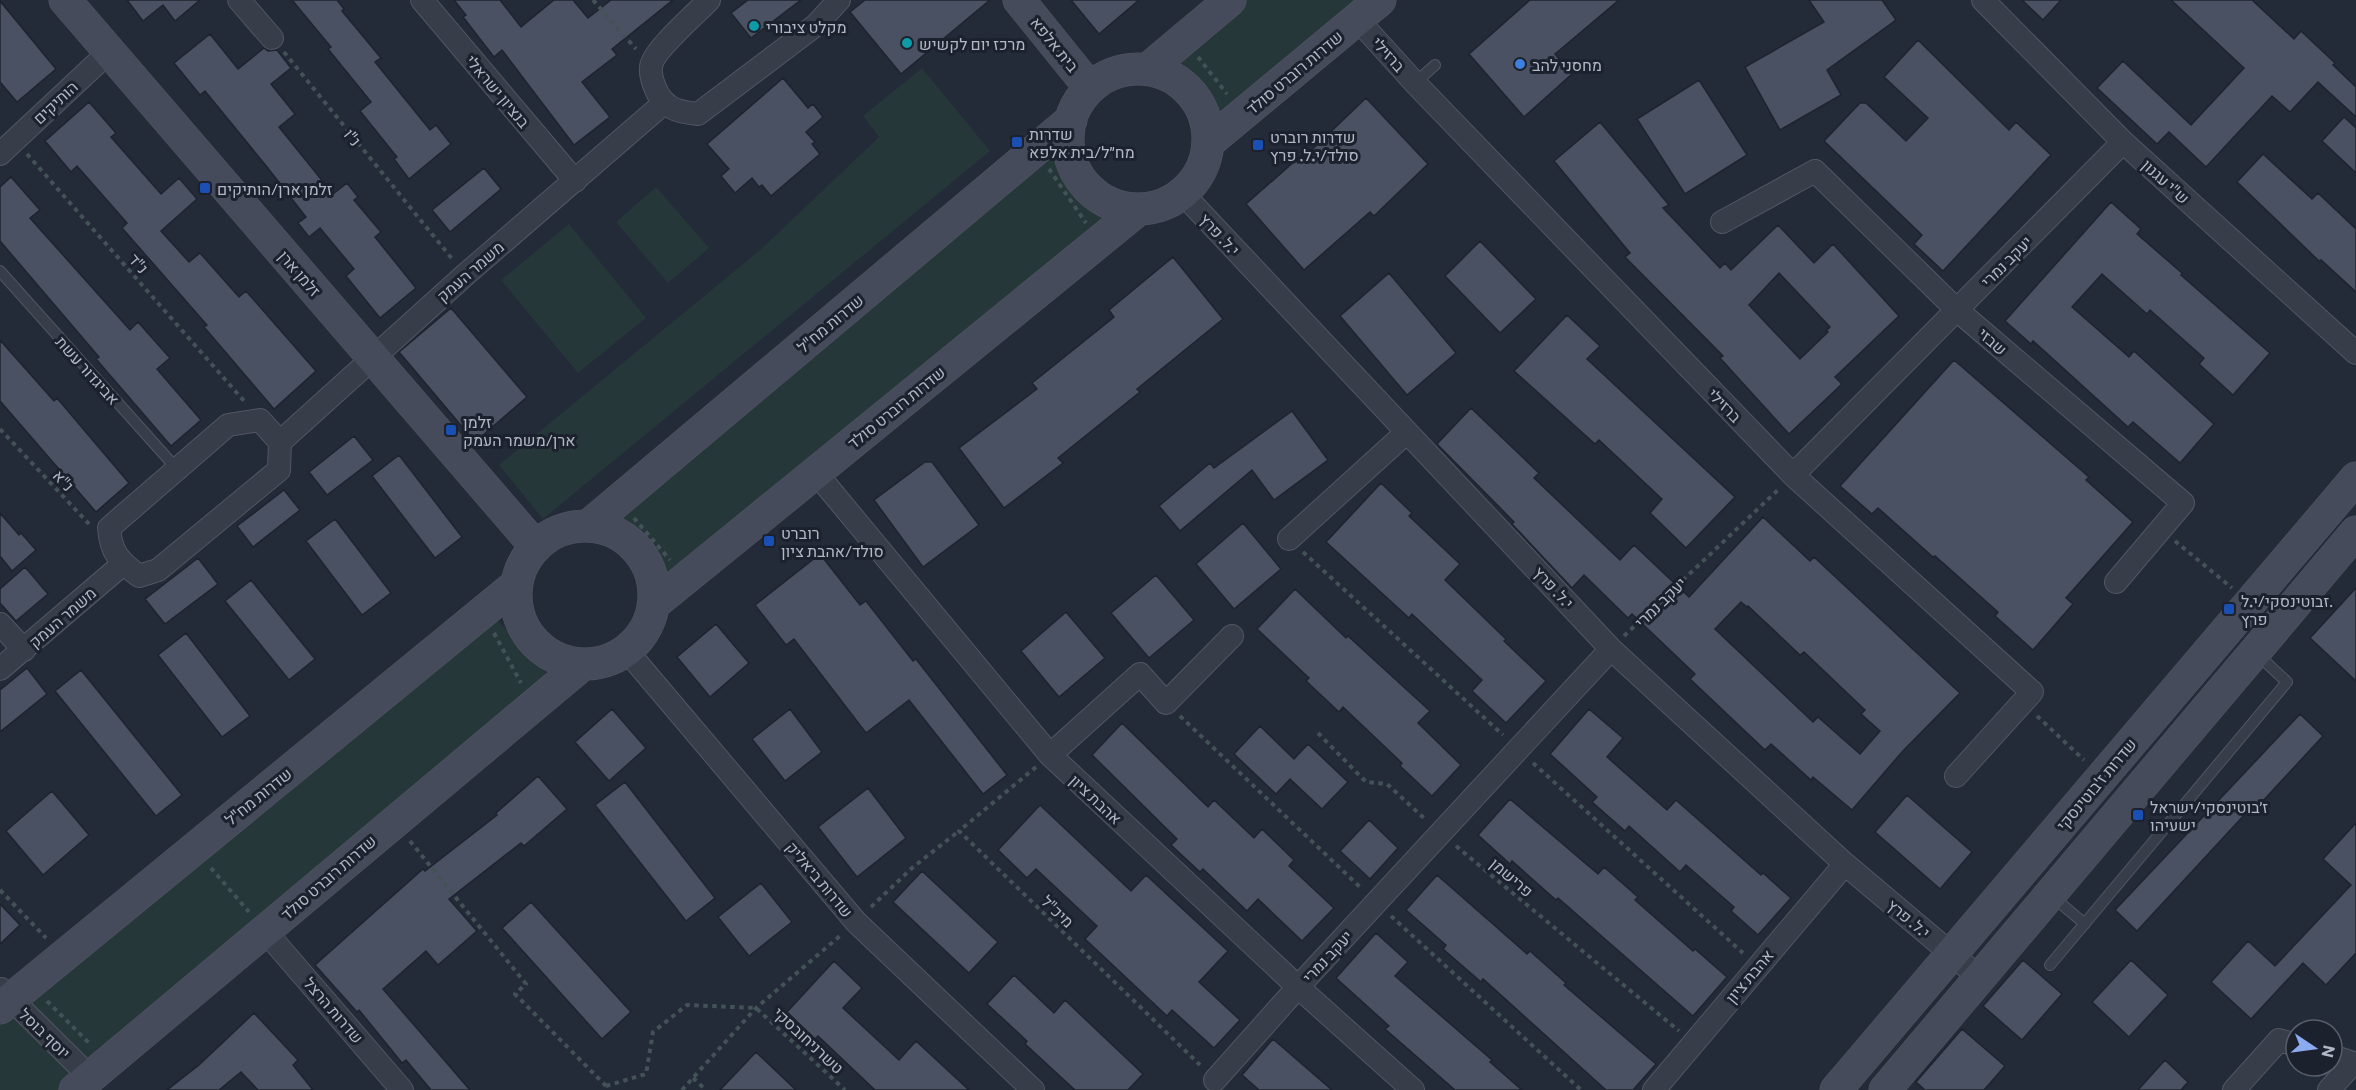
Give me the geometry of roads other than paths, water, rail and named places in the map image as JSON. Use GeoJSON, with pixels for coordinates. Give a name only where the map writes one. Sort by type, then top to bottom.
{"type":"FeatureCollection","features":[{"type":"Feature","properties":{"kind":"street","name":"זלמן ארן"},"geometry":{"type":"LineString","coordinates":[[64,0],[536,547]]}},
{"type":"Feature","properties":{"kind":"street"},"geometry":{"type":"LineString","coordinates":[[239,0],[272,38]]}},
{"type":"Feature","properties":{"kind":"street","name":"בנציון ישראלי"},"geometry":{"type":"LineString","coordinates":[[422,0],[575,181]]}},
{"type":"Feature","properties":{"kind":"street"},"geometry":{"type":"LineString","coordinates":[[710,0],[661,48],[651,65],[653,86],[664,103],[677,112],[698,114],[816,25],[839,0]]}},
{"type":"Feature","properties":{"kind":"street","name":"בית אלפא"},"geometry":{"type":"LineString","coordinates":[[1019,0],[1090,88]]}},
{"type":"Feature","properties":{"kind":"street"},"geometry":{"type":"LineString","coordinates":[[1148,69],[1230,0]]}},
{"type":"Feature","properties":{"kind":"street","name":"ש\"י עגנון"},"geometry":{"type":"LineString","coordinates":[[1983,0],[2123,142],[2356,353]]}},
{"type":"Feature","properties":{"kind":"street","name":"ברזילי"},"geometry":{"type":"LineString","coordinates":[[1368,10],[1415,83],[1793,475],[2032,692],[1956,776]]}},
{"type":"Feature","properties":{"kind":"street","name":"שדרות רוברט סולד"},"geometry":{"type":"LineString","coordinates":[[1208,143],[1368,10]]}},
{"type":"Feature","properties":{"kind":"street","name":"הותיקים"},"geometry":{"type":"LineString","coordinates":[[8,147],[110,51]]}},
{"type":"Feature","properties":{"kind":"street"},"geometry":{"type":"LineString","coordinates":[[1148,69],[1168,75],[1185,87],[1198,103],[1206,122],[1208,143],[1200,171],[1183,194],[1161,206],[1138,210],[1117,206],[1098,196],[1082,182],[1072,163],[1068,141],[1071,120],[1079,103],[1090,88],[1107,76],[1127,70],[1148,69]]}},
{"type":"Feature","properties":{"kind":"street","name":"משמר העמק"},"geometry":{"type":"LineString","coordinates":[[280,442],[465,275],[664,103]]}},
{"type":"Feature","properties":{"kind":"street","name":"שדרות מח\"ל"},"geometry":{"type":"LineString","coordinates":[[588,526],[1071,120]]}},
{"type":"Feature","properties":{"kind":"street","name":"יעקב נמרי"},"geometry":{"type":"LineString","coordinates":[[1793,475],[2123,142]]}},
{"type":"Feature","properties":{"kind":"street","name":"שבזי"},"geometry":{"type":"LineString","coordinates":[[1722,222],[1815,171],[1957,310],[2183,503],[2116,582]]}},
{"type":"Feature","properties":{"kind":"street","name":"י.ל. פרץ"},"geometry":{"type":"LineString","coordinates":[[1183,194],[1611,649],[1845,864],[1980,978]]}},
{"type":"Feature","properties":{"kind":"street","name":"שדרות רוברט סולד"},"geometry":{"type":"LineString","coordinates":[[653,605],[1138,210]]}},
{"type":"Feature","properties":{"kind":"street"},"geometry":{"type":"LineString","coordinates":[[260,420],[280,442],[279,470],[158,570],[139,576],[117,555],[109,528],[228,425],[260,420]]}},
{"type":"Feature","properties":{"kind":"street"},"geometry":{"type":"LineString","coordinates":[[1288,539],[1407,432]]}},
{"type":"Feature","properties":{"kind":"street","name":"אהבת ציון"},"geometry":{"type":"LineString","coordinates":[[816,473],[1050,755],[1298,987],[1413,1090]]}},
{"type":"Feature","properties":{"kind":"street","name":"שדרות ז'בוטינסקי"},"geometry":{"type":"LineString","coordinates":[[1836,1090],[2356,478]]}},
{"type":"Feature","properties":{"kind":"street"},"geometry":{"type":"LineString","coordinates":[[588,526],[611,531],[630,543],[645,560],[653,582],[653,605],[649,622],[640,638],[627,651],[605,661],[582,664],[560,660],[540,647],[525,629],[518,608],[517,584],[524,564],[536,547],[551,535],[569,528],[588,526]]}},
{"type":"Feature","properties":{"kind":"street"},"geometry":{"type":"LineString","coordinates":[[1885,1090],[2356,532]]}},
{"type":"Feature","properties":{"kind":"street","name":"משמר העמק"},"geometry":{"type":"LineString","coordinates":[[0,669],[24,650],[117,555]]}},
{"type":"Feature","properties":{"kind":"street","name":"שדרות מח\"ל"},"geometry":{"type":"LineString","coordinates":[[10,995],[63,956],[517,584]]}},
{"type":"Feature","properties":{"kind":"street"},"geometry":{"type":"LineString","coordinates":[[0,624],[24,650]]}},
{"type":"Feature","properties":{"kind":"street"},"geometry":{"type":"LineString","coordinates":[[1050,755],[1140,674],[1166,703],[1232,636]]}},
{"type":"Feature","properties":{"kind":"street","name":"יעקב נמרי"},"geometry":{"type":"LineString","coordinates":[[1215,1080],[1298,987],[1611,649]]}},
{"type":"Feature","properties":{"kind":"street","name":"שדרות ביאליק"},"geometry":{"type":"LineString","coordinates":[[627,651],[856,922],[1033,1090]]}},
{"type":"Feature","properties":{"kind":"street","name":"שדרות רוברט סולד"},"geometry":{"type":"LineString","coordinates":[[83,1083],[582,664]]}},
{"type":"Feature","properties":{"kind":"street","name":"אהבת ציון"},"geometry":{"type":"LineString","coordinates":[[1654,1090],[1757,965],[1845,864]]}},
{"type":"Feature","properties":{"kind":"street","name":"שדרות הרצל"},"geometry":{"type":"LineString","coordinates":[[266,931],[402,1090]]}},
{"type":"Feature","properties":{"kind":"street","name":"יוסף בוסל"},"geometry":{"type":"LineString","coordinates":[[10,995],[83,1083]]}},
{"type":"Feature","properties":{"kind":"street"},"geometry":{"type":"LineString","coordinates":[[2234,1090],[2279,1040],[2284,1041]]}},
{"type":"Feature","properties":{"kind":"street"},"geometry":{"type":"LineString","coordinates":[[2344,1060],[2353,1063],[2344,1073]]}},
{"type":"Feature","properties":{"kind":"street"},"geometry":{"type":"LineString","coordinates":[[2329,1090],[2340,1078]]}},
{"type":"Feature","properties":{"kind":"lane"},"geometry":{"type":"LineString","coordinates":[[1415,83],[1435,65]]}},
{"type":"Feature","properties":{"kind":"lane","name":"אביגדור עשת"},"geometry":{"type":"LineString","coordinates":[[0,271],[177,469]]}},
{"type":"Feature","properties":{"kind":"lane"},"geometry":{"type":"LineString","coordinates":[[2050,965],[2287,682],[2255,652]]}},
{"type":"Feature","properties":{"kind":"lane"},"geometry":{"type":"LineString","coordinates":[[2050,894],[2085,924]]}},
{"type":"Feature","properties":{"kind":"place","name":"מקלט ציבורי"},"geometry":{"type":"Point","coordinates":[754,26]}},
{"type":"Feature","properties":{"kind":"place","name":"מרכז יום לקשיש"},"geometry":{"type":"Point","coordinates":[907,43]}},
{"type":"Feature","properties":{"kind":"place","name":"מחסני להב"},"geometry":{"type":"Point","coordinates":[1520,64]}},
{"type":"Feature","properties":{"kind":"place","name":"שדרות מח״ל/בית אלפא"},"geometry":{"type":"Point","coordinates":[1017,142]}},
{"type":"Feature","properties":{"kind":"place","name":"שדרות רוברט סולד/י.ל. פרץ"},"geometry":{"type":"Point","coordinates":[1258,145]}},
{"type":"Feature","properties":{"kind":"place","name":"זלמן ארן/הותיקים"},"geometry":{"type":"Point","coordinates":[205,188]}},
{"type":"Feature","properties":{"kind":"place","name":"זלמן ארן/משמר העמק"},"geometry":{"type":"Point","coordinates":[451,430]}},
{"type":"Feature","properties":{"kind":"place","name":"רוברט סולד/אהבת ציון"},"geometry":{"type":"Point","coordinates":[769,541]}},
{"type":"Feature","properties":{"kind":"place","name":"זבוטינסקי/י.ל. פרץ"},"geometry":{"type":"Point","coordinates":[2229,609]}},
{"type":"Feature","properties":{"kind":"place","name":"ז׳בוטינסקי/ישראל ישעיהו"},"geometry":{"type":"Point","coordinates":[2138,815]}}]}
